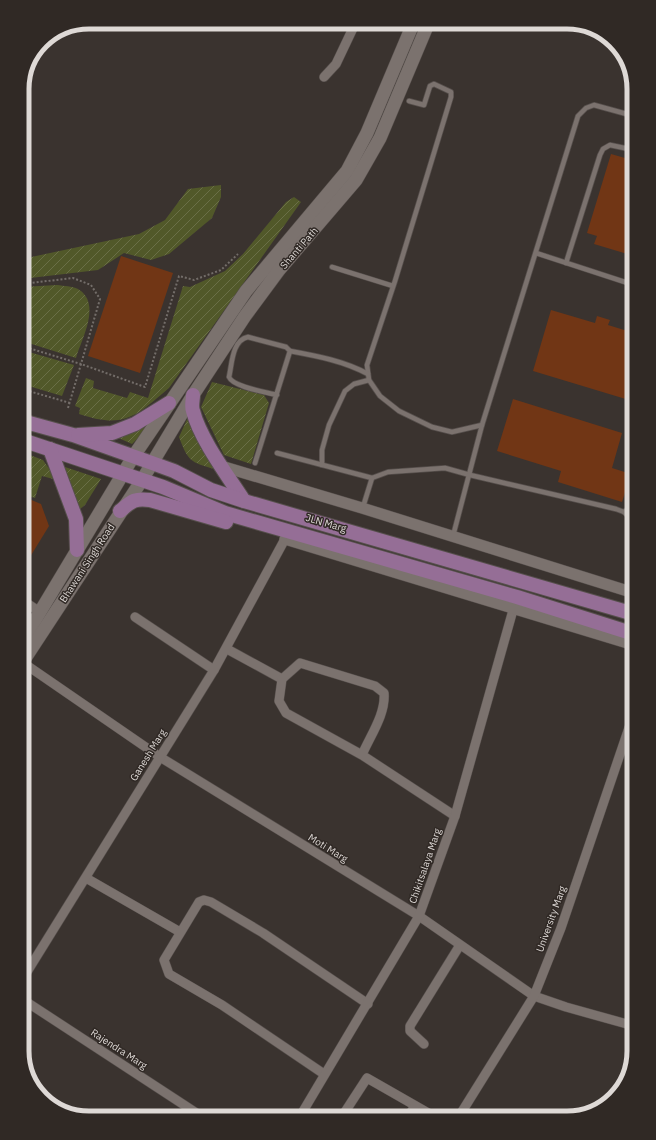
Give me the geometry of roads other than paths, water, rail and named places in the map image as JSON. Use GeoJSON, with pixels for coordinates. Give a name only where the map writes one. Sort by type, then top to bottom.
{"type":"FeatureCollection","features":[{"type":"Feature","properties":{"kind":"main road","name":"Bhawani Singh Road"},"geometry":{"type":"LineString","coordinates":[[29,630],[132,457],[246,291],[347,172],[368,133],[411,29]]}},
{"type":"Feature","properties":{"kind":"main road","name":"Shanti Path"},"geometry":{"type":"LineString","coordinates":[[152,463],[193,395],[244,316],[279,270],[356,180],[380,138],[426,29]]}},
{"type":"Feature","properties":{"kind":"main road"},"geometry":{"type":"LineString","coordinates":[[193,395],[192,410],[198,424],[221,466],[244,501]]}},
{"type":"Feature","properties":{"kind":"main road"},"geometry":{"type":"LineString","coordinates":[[74,435],[112,432],[134,424],[169,403]]}},
{"type":"Feature","properties":{"kind":"main road","name":"JLN Marg"},"geometry":{"type":"LineString","coordinates":[[29,423],[74,435],[152,463],[174,471],[211,490],[244,501],[627,612]]}},
{"type":"Feature","properties":{"kind":"main road","name":"JLN Marg"},"geometry":{"type":"LineString","coordinates":[[29,442],[163,487],[225,513],[288,536],[515,603],[627,632]]}},
{"type":"Feature","properties":{"kind":"main road"},"geometry":{"type":"LineString","coordinates":[[50,449],[76,519],[77,550]]}},
{"type":"Feature","properties":{"kind":"main road","name":"Bhawani Singh Road"},"geometry":{"type":"LineString","coordinates":[[29,652],[152,463]]}},
{"type":"Feature","properties":{"kind":"main road"},"geometry":{"type":"LineString","coordinates":[[120,511],[138,498],[288,536]]}},
{"type":"Feature","properties":{"kind":"street"},"geometry":{"type":"LineString","coordinates":[[324,77],[336,64],[353,29]]}},
{"type":"Feature","properties":{"kind":"street"},"geometry":{"type":"LineString","coordinates":[[221,466],[362,508],[627,591]]}},
{"type":"Feature","properties":{"kind":"street","name":"Ganesh Marg"},"geometry":{"type":"LineString","coordinates":[[29,969],[227,649],[288,536]]}},
{"type":"Feature","properties":{"kind":"street"},"geometry":{"type":"LineString","coordinates":[[515,603],[627,643]]}},
{"type":"Feature","properties":{"kind":"street","name":"Chikitsalaya Marg"},"geometry":{"type":"LineString","coordinates":[[304,1111],[324,1074],[368,1004],[419,916],[454,816],[515,603]]}},
{"type":"Feature","properties":{"kind":"street"},"geometry":{"type":"LineString","coordinates":[[29,605],[40,612]]}},
{"type":"Feature","properties":{"kind":"street"},"geometry":{"type":"LineString","coordinates":[[135,617],[214,670]]}},
{"type":"Feature","properties":{"kind":"street"},"geometry":{"type":"LineString","coordinates":[[227,649],[282,679]]}},
{"type":"Feature","properties":{"kind":"street"},"geometry":{"type":"LineString","coordinates":[[362,755],[381,714],[385,700],[384,693],[376,686],[300,663],[282,679],[279,700],[286,714],[362,755],[454,816]]}},
{"type":"Feature","properties":{"kind":"street","name":"Moti Marg"},"geometry":{"type":"LineString","coordinates":[[29,668],[160,757],[419,916],[534,996],[566,1007],[627,1024]]}},
{"type":"Feature","properties":{"kind":"street","name":"University Marg"},"geometry":{"type":"LineString","coordinates":[[462,1111],[534,996],[561,928],[627,734]]}},
{"type":"Feature","properties":{"kind":"street"},"geometry":{"type":"LineString","coordinates":[[86,878],[180,932]]}},
{"type":"Feature","properties":{"kind":"street"},"geometry":{"type":"LineString","coordinates":[[324,1074],[222,1005],[169,974],[164,960],[180,932],[199,902],[204,900],[211,902],[263,933],[368,1004]]}},
{"type":"Feature","properties":{"kind":"street"},"geometry":{"type":"LineString","coordinates":[[424,1044],[410,1031],[410,1026],[460,945]]}},
{"type":"Feature","properties":{"kind":"street","name":"Rajendra Marg"},"geometry":{"type":"LineString","coordinates":[[29,1004],[190,1111]]}},
{"type":"Feature","properties":{"kind":"street"},"geometry":{"type":"LineString","coordinates":[[346,1111],[367,1078],[424,1111]]}},
{"type":"Feature","properties":{"kind":"street"},"geometry":{"type":"LineString","coordinates":[[412,1111],[415,1106]]}},
{"type":"Feature","properties":{"kind":"lane"},"geometry":{"type":"LineString","coordinates":[[409,100],[424,105],[430,86],[434,84],[451,92],[452,97],[367,365],[369,380],[380,396],[394,407],[432,427],[452,432],[482,425]]}},
{"type":"Feature","properties":{"kind":"lane"},"geometry":{"type":"LineString","coordinates":[[453,536],[482,425],[578,116],[586,108],[594,105],[627,114]]}},
{"type":"Feature","properties":{"kind":"lane"},"geometry":{"type":"LineString","coordinates":[[566,263],[603,149],[610,145],[627,149]]}},
{"type":"Feature","properties":{"kind":"lane"},"geometry":{"type":"LineString","coordinates":[[536,253],[627,283]]}},
{"type":"Feature","properties":{"kind":"lane"},"geometry":{"type":"LineString","coordinates":[[332,267],[393,286]]}},
{"type":"Feature","properties":{"kind":"lane"},"geometry":{"type":"LineString","coordinates":[[277,395],[236,384],[230,380],[229,377],[237,343],[241,338],[248,337],[286,347],[290,351],[332,360],[354,367],[368,374]]}},
{"type":"Feature","properties":{"kind":"lane"},"geometry":{"type":"LineString","coordinates":[[256,463],[290,351]]}},
{"type":"Feature","properties":{"kind":"lane"},"geometry":{"type":"LineString","coordinates":[[322,465],[322,450],[329,425],[345,391],[354,384],[369,380]]}},
{"type":"Feature","properties":{"kind":"lane"},"geometry":{"type":"LineString","coordinates":[[277,453],[372,478],[388,472],[446,468],[624,512],[627,515]]}},
{"type":"Feature","properties":{"kind":"lane"},"geometry":{"type":"LineString","coordinates":[[362,508],[372,478]]}}]}
